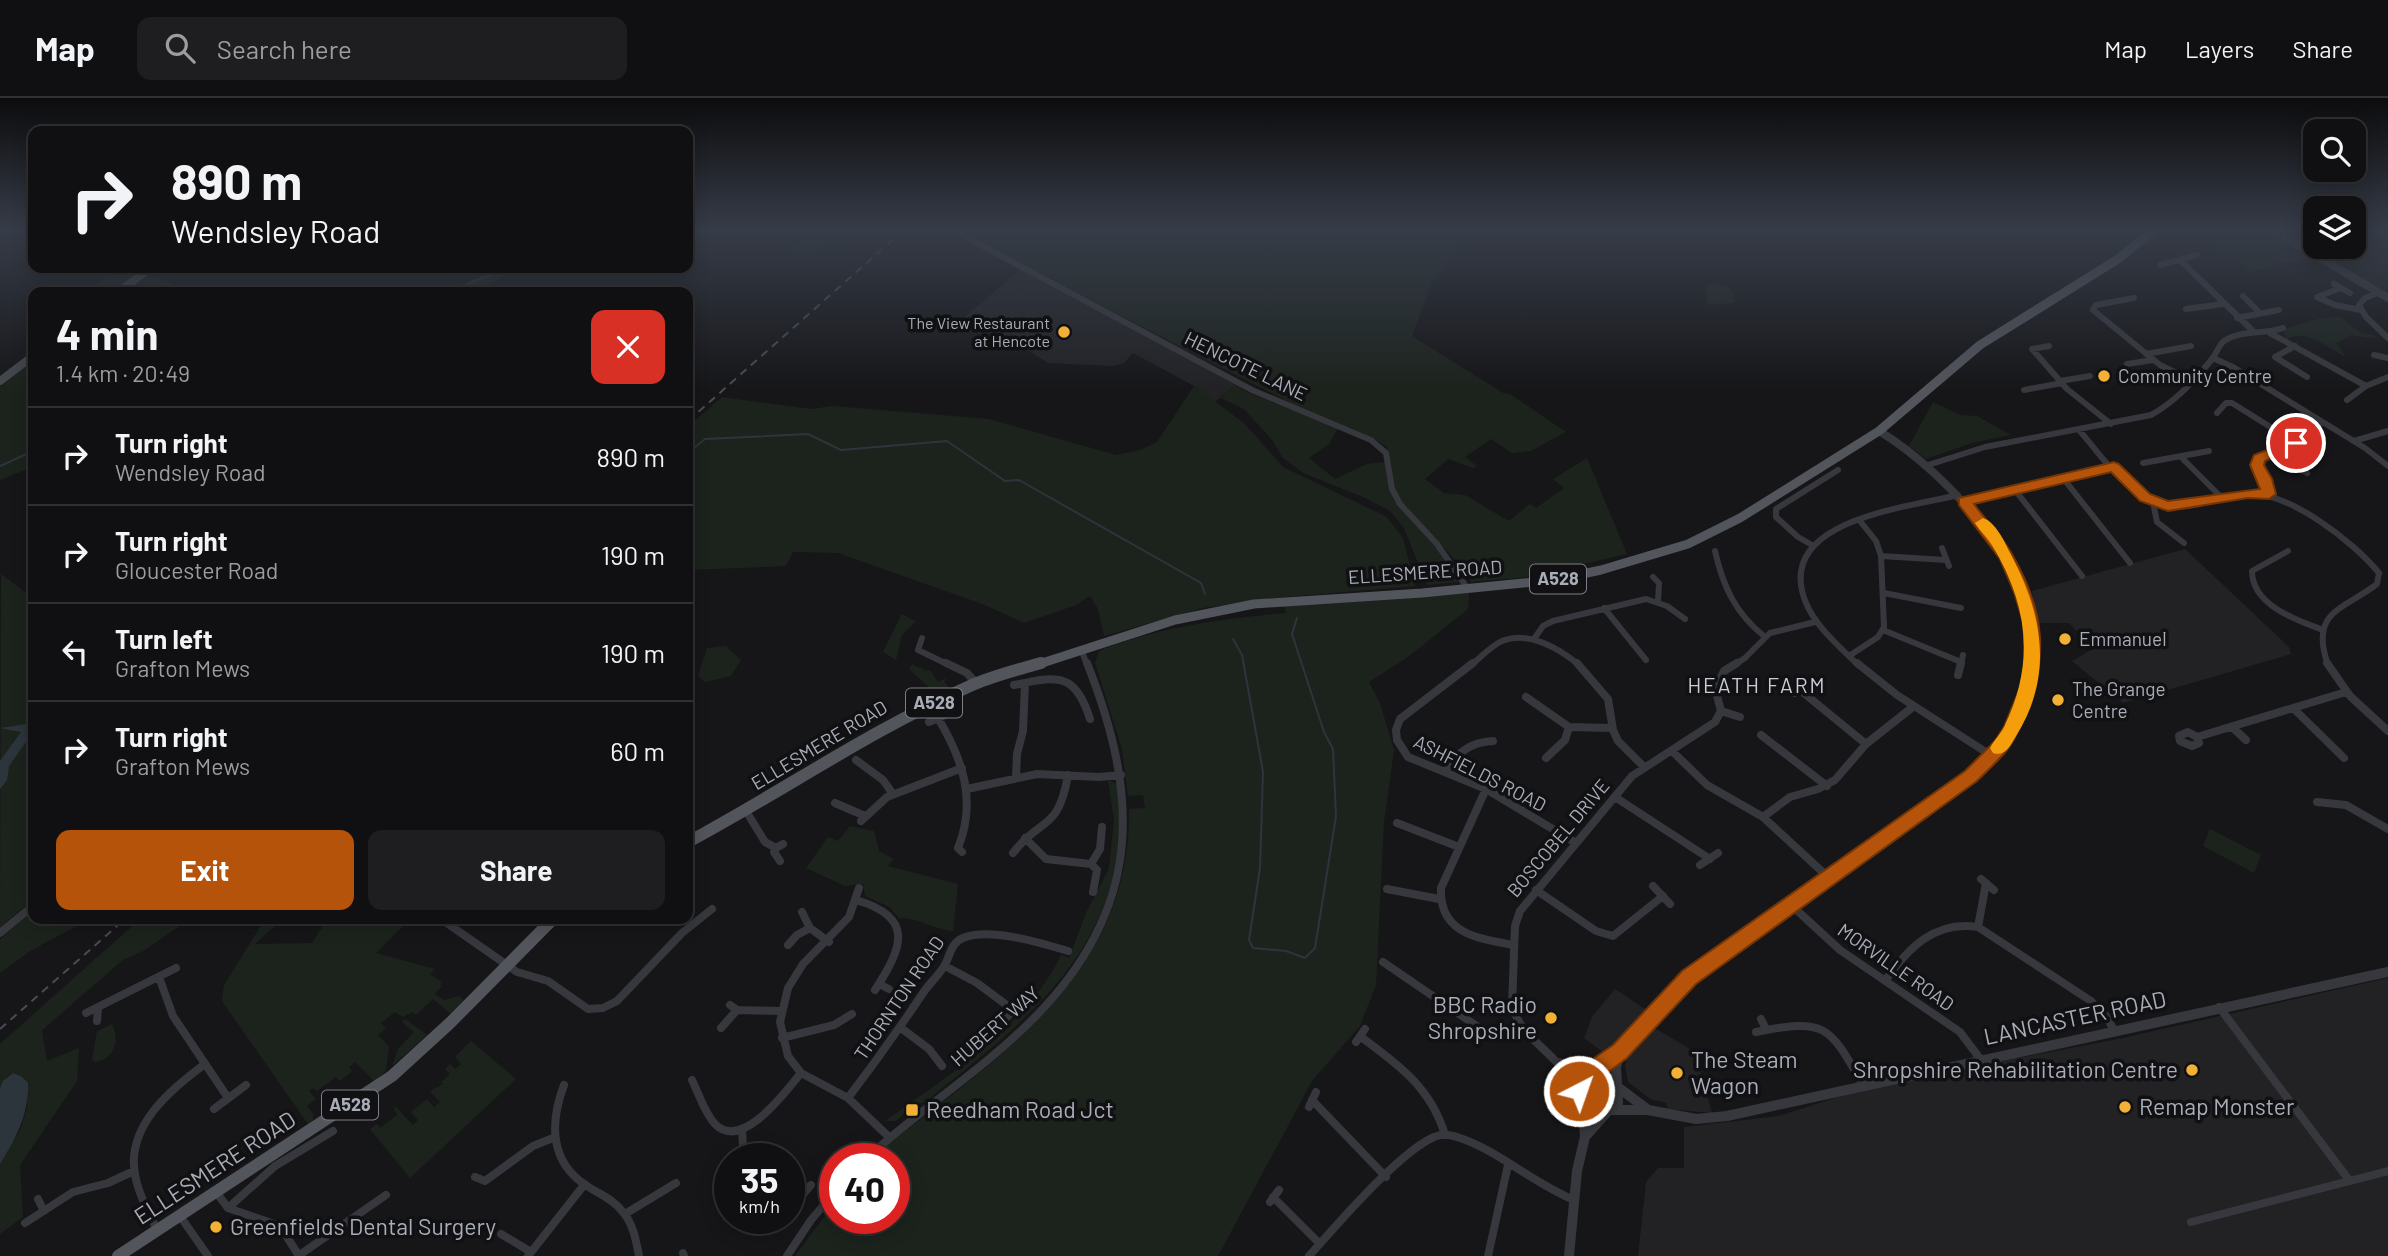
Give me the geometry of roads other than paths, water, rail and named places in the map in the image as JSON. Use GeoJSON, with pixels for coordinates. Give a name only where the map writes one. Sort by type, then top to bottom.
{"type":"FeatureCollection","features":[{"type":"Feature","properties":{"kind":"main road","name":"ELLESMERE ROAD"},"geometry":{"type":"LineString","coordinates":[[693,839],[746,811],[874,733],[977,684],[1175,620],[1254,604],[1468,589],[1553,580],[1601,570],[1688,544],[1740,518],[1880,431],[1980,345],[2081,282]]}},
{"type":"Feature","properties":{"kind":"main road"},"geometry":{"type":"LineString","coordinates":[[0,381],[28,360]]}},
{"type":"Feature","properties":{"kind":"main road","name":"ELLESMERE ROAD"},"geometry":{"type":"LineString","coordinates":[[118,1256],[391,1076],[450,1023],[548,924]]}},
{"type":"Feature","properties":{"kind":"street","name":"HENCOTE LANE"},"geometry":{"type":"LineString","coordinates":[[1050,282],[1252,390],[1371,440],[1386,453],[1392,489],[1400,504],[1437,544],[1468,589]]}},
{"type":"Feature","properties":{"kind":"street"},"geometry":{"type":"LineString","coordinates":[[2207,282],[2223,304],[2253,332]]}},
{"type":"Feature","properties":{"kind":"street"},"geometry":{"type":"LineString","coordinates":[[2360,282],[2388,298]]}},
{"type":"Feature","properties":{"kind":"street"},"geometry":{"type":"LineString","coordinates":[[2334,284],[2350,293]]}},
{"type":"Feature","properties":{"kind":"street"},"geometry":{"type":"LineString","coordinates":[[2341,288],[2317,297],[2334,305],[2361,310],[2388,338]]}},
{"type":"Feature","properties":{"kind":"street"},"geometry":{"type":"LineString","coordinates":[[2361,310],[2361,301],[2378,293]]}},
{"type":"Feature","properties":{"kind":"street"},"geometry":{"type":"LineString","coordinates":[[2243,296],[2260,313]]}},
{"type":"Feature","properties":{"kind":"street"},"geometry":{"type":"LineString","coordinates":[[2134,298],[2093,307],[2094,313],[2153,360],[2193,382]]}},
{"type":"Feature","properties":{"kind":"street"},"geometry":{"type":"LineString","coordinates":[[2111,302],[2118,308]]}},
{"type":"Feature","properties":{"kind":"street"},"geometry":{"type":"LineString","coordinates":[[2186,309],[2223,304]]}},
{"type":"Feature","properties":{"kind":"street"},"geometry":{"type":"LineString","coordinates":[[2237,318],[2279,310]]}},
{"type":"Feature","properties":{"kind":"street"},"geometry":{"type":"LineString","coordinates":[[2270,333],[2283,328]]}},
{"type":"Feature","properties":{"kind":"street"},"geometry":{"type":"LineString","coordinates":[[1925,466],[1986,447],[2111,424],[2161,410],[2193,382],[2223,342],[2253,332],[2270,333],[2366,386],[2388,377]]}},
{"type":"Feature","properties":{"kind":"street"},"geometry":{"type":"LineString","coordinates":[[2049,346],[2032,349],[2061,382],[2111,424]]}},
{"type":"Feature","properties":{"kind":"street"},"geometry":{"type":"LineString","coordinates":[[2146,355],[2191,346]]}},
{"type":"Feature","properties":{"kind":"street"},"geometry":{"type":"LineString","coordinates":[[2295,346],[2274,357],[2305,374]]}},
{"type":"Feature","properties":{"kind":"street"},"geometry":{"type":"LineString","coordinates":[[2374,355],[2388,358]]}},
{"type":"Feature","properties":{"kind":"street"},"geometry":{"type":"LineString","coordinates":[[2213,358],[2233,367],[2354,441],[2388,466]]}},
{"type":"Feature","properties":{"kind":"street"},"geometry":{"type":"LineString","coordinates":[[2127,364],[2153,360]]}},
{"type":"Feature","properties":{"kind":"street"},"geometry":{"type":"LineString","coordinates":[[2024,390],[2090,376]]}},
{"type":"Feature","properties":{"kind":"street"},"geometry":{"type":"LineString","coordinates":[[2346,397],[2365,389],[2366,386]]}},
{"type":"Feature","properties":{"kind":"street"},"geometry":{"type":"LineString","coordinates":[[2217,413],[2226,403],[2232,403],[2296,443]]}},
{"type":"Feature","properties":{"kind":"street"},"geometry":{"type":"LineString","coordinates":[[2269,494],[2257,465],[2259,458],[2296,443],[2311,427],[2322,422]]}},
{"type":"Feature","properties":{"kind":"street"},"geometry":{"type":"LineString","coordinates":[[2079,430],[2138,492],[2153,502],[2177,506],[2257,493],[2269,494],[2289,502],[2369,559],[2379,573],[2388,575]]}},
{"type":"Feature","properties":{"kind":"street"},"geometry":{"type":"LineString","coordinates":[[2354,441],[2388,430]]}},
{"type":"Feature","properties":{"kind":"street"},"geometry":{"type":"LineString","coordinates":[[1569,1256],[1574,1200],[1585,1137],[1586,1114],[1579,1091],[1581,1079],[1620,1052],[1689,977],[1971,776],[1992,756],[2011,730],[2024,699],[2033,663],[2033,635],[2026,604],[2006,557],[1961,498],[1880,431]]}},
{"type":"Feature","properties":{"kind":"street"},"geometry":{"type":"LineString","coordinates":[[2144,464],[2209,451]]}},
{"type":"Feature","properties":{"kind":"street"},"geometry":{"type":"LineString","coordinates":[[2275,451],[2307,473]]}},
{"type":"Feature","properties":{"kind":"street"},"geometry":{"type":"LineString","coordinates":[[2183,458],[2222,498]]}},
{"type":"Feature","properties":{"kind":"street"},"geometry":{"type":"LineString","coordinates":[[1992,756],[1914,706],[1849,656],[1815,622],[1804,602],[1798,579],[1804,558],[1812,545],[1860,521],[2114,467]]}},
{"type":"Feature","properties":{"kind":"street"},"geometry":{"type":"LineString","coordinates":[[1812,545],[1789,530],[1775,512],[1780,506],[1837,474]]}},
{"type":"Feature","properties":{"kind":"street"},"geometry":{"type":"LineString","coordinates":[[2063,478],[2129,555],[2130,563]]}},
{"type":"Feature","properties":{"kind":"street"},"geometry":{"type":"LineString","coordinates":[[2015,490],[2025,500],[2071,570],[2082,576]]}},
{"type":"Feature","properties":{"kind":"street"},"geometry":{"type":"LineString","coordinates":[[2153,502],[2154,521],[2184,543]]}},
{"type":"Feature","properties":{"kind":"street"},"geometry":{"type":"LineString","coordinates":[[1860,521],[1877,541],[1881,556],[1883,630]]}},
{"type":"Feature","properties":{"kind":"street"},"geometry":{"type":"LineString","coordinates":[[1881,556],[1948,563],[1942,548]]}},
{"type":"Feature","properties":{"kind":"street"},"geometry":{"type":"LineString","coordinates":[[1715,551],[1722,585],[1736,609],[1765,636]]}},
{"type":"Feature","properties":{"kind":"street"},"geometry":{"type":"LineString","coordinates":[[2288,551],[2252,571],[2252,583],[2258,593],[2283,613],[2323,630]]}},
{"type":"Feature","properties":{"kind":"street"},"geometry":{"type":"LineString","coordinates":[[1717,561],[1726,561]]}},
{"type":"Feature","properties":{"kind":"street"},"geometry":{"type":"LineString","coordinates":[[2379,573],[2377,584],[2337,608],[2328,618],[2321,640],[2326,659],[2346,692],[2388,731]]}},
{"type":"Feature","properties":{"kind":"street"},"geometry":{"type":"LineString","coordinates":[[1658,578],[1658,602]]}},
{"type":"Feature","properties":{"kind":"street"},"geometry":{"type":"LineString","coordinates":[[1884,593],[1961,608]]}},
{"type":"Feature","properties":{"kind":"street"},"geometry":{"type":"LineString","coordinates":[[1644,767],[1620,744],[1612,728],[1612,710],[1598,685],[1567,658],[1534,639],[1543,626],[1553,621],[1640,600],[1658,602],[1685,619]]}},
{"type":"Feature","properties":{"kind":"street"},"geometry":{"type":"LineString","coordinates":[[1604,608],[1646,660]]}},
{"type":"Feature","properties":{"kind":"street"},"geometry":{"type":"LineString","coordinates":[[1740,716],[1721,711],[1715,688],[1716,681],[1724,671],[1745,658],[1765,636],[1777,630],[1815,622]]}},
{"type":"Feature","properties":{"kind":"street"},"geometry":{"type":"LineString","coordinates":[[1849,656],[1883,630]]}},
{"type":"Feature","properties":{"kind":"street"},"geometry":{"type":"LineString","coordinates":[[1883,630],[1962,659],[1958,675]]}},
{"type":"Feature","properties":{"kind":"street","name":"ASHFIELDS ROAD"},"geometry":{"type":"LineString","coordinates":[[1534,639],[1512,637],[1502,641],[1400,719],[1396,730],[1400,749],[1408,757],[1486,789],[1576,843]]}},
{"type":"Feature","properties":{"kind":"street"},"geometry":{"type":"LineString","coordinates":[[911,657],[918,650],[922,638]]}},
{"type":"Feature","properties":{"kind":"street"},"geometry":{"type":"LineString","coordinates":[[1642,652],[1650,647]]}},
{"type":"Feature","properties":{"kind":"street","name":"HUBERT WAY"},"geometry":{"type":"LineString","coordinates":[[883,1143],[1014,1037],[1058,993],[1074,971],[1106,913],[1118,874],[1125,825],[1121,775],[1108,713],[1081,649]]}},
{"type":"Feature","properties":{"kind":"street"},"geometry":{"type":"LineString","coordinates":[[918,650],[967,673],[977,684]]}},
{"type":"Feature","properties":{"kind":"street"},"geometry":{"type":"LineString","coordinates":[[1014,685],[1050,677],[1069,682],[1080,693],[1090,719]]}},
{"type":"Feature","properties":{"kind":"street"},"geometry":{"type":"LineString","coordinates":[[1016,777],[1017,754],[1023,731],[1025,683]]}},
{"type":"Feature","properties":{"kind":"street"},"geometry":{"type":"LineString","coordinates":[[1800,690],[1866,744]]}},
{"type":"Feature","properties":{"kind":"street"},"geometry":{"type":"LineString","coordinates":[[2197,737],[2346,692]]}},
{"type":"Feature","properties":{"kind":"street"},"geometry":{"type":"LineString","coordinates":[[1526,697],[1569,727],[1612,728]]}},
{"type":"Feature","properties":{"kind":"street"},"geometry":{"type":"LineString","coordinates":[[1763,817],[1790,797],[1827,786],[1849,766],[1866,744],[1914,706]]}},
{"type":"Feature","properties":{"kind":"street"},"geometry":{"type":"LineString","coordinates":[[2293,708],[2344,758]]}},
{"type":"Feature","properties":{"kind":"street","name":"BOSCOBEL DRIVE"},"geometry":{"type":"LineString","coordinates":[[1521,1029],[1512,1006],[1516,918],[1536,890],[1632,776],[1715,722],[1721,711]]}},
{"type":"Feature","properties":{"kind":"street"},"geometry":{"type":"LineString","coordinates":[[929,722],[942,716],[962,768],[967,789],[968,822],[958,848],[962,852]]}},
{"type":"Feature","properties":{"kind":"street"},"geometry":{"type":"LineString","coordinates":[[1558,759],[1548,756],[1565,740],[1569,727]]}},
{"type":"Feature","properties":{"kind":"street"},"geometry":{"type":"LineString","coordinates":[[2232,727],[2245,740]]}},
{"type":"Feature","properties":{"kind":"street"},"geometry":{"type":"LineString","coordinates":[[1761,735],[1827,786]]}},
{"type":"Feature","properties":{"kind":"street"},"geometry":{"type":"LineString","coordinates":[[1445,772],[1464,748],[1479,737],[1493,741]]}},
{"type":"Feature","properties":{"kind":"street"},"geometry":{"type":"LineString","coordinates":[[1672,751],[1707,785],[1763,817],[1828,877]]}},
{"type":"Feature","properties":{"kind":"street"},"geometry":{"type":"LineString","coordinates":[[860,760],[883,779],[893,794]]}},
{"type":"Feature","properties":{"kind":"street"},"geometry":{"type":"LineString","coordinates":[[835,803],[863,818],[893,794],[962,768]]}},
{"type":"Feature","properties":{"kind":"street"},"geometry":{"type":"LineString","coordinates":[[967,789],[1016,777],[1052,773],[1121,775]]}},
{"type":"Feature","properties":{"kind":"street"},"geometry":{"type":"LineString","coordinates":[[1013,853],[1026,838],[1056,815],[1062,804],[1068,775]]}},
{"type":"Feature","properties":{"kind":"street"},"geometry":{"type":"LineString","coordinates":[[1486,789],[1441,888],[1439,899],[1448,919],[1464,934],[1513,945]]}},
{"type":"Feature","properties":{"kind":"street"},"geometry":{"type":"LineString","coordinates":[[1615,797],[1714,856],[1700,865]]}},
{"type":"Feature","properties":{"kind":"street"},"geometry":{"type":"LineString","coordinates":[[2316,802],[2346,805],[2388,829]]}},
{"type":"Feature","properties":{"kind":"street"},"geometry":{"type":"LineString","coordinates":[[746,811],[765,842],[779,846],[774,852],[780,860]]}},
{"type":"Feature","properties":{"kind":"street"},"geometry":{"type":"LineString","coordinates":[[1397,822],[1459,847]]}},
{"type":"Feature","properties":{"kind":"street"},"geometry":{"type":"LineString","coordinates":[[1091,864],[1100,849],[1102,827]]}},
{"type":"Feature","properties":{"kind":"street"},"geometry":{"type":"LineString","coordinates":[[1026,838],[1046,859],[1091,864],[1097,870],[1093,892]]}},
{"type":"Feature","properties":{"kind":"street"},"geometry":{"type":"LineString","coordinates":[[1978,927],[1983,881],[1994,890]]}},
{"type":"Feature","properties":{"kind":"street"},"geometry":{"type":"LineString","coordinates":[[1653,886],[1670,904]]}},
{"type":"Feature","properties":{"kind":"street"},"geometry":{"type":"LineString","coordinates":[[859,888],[856,900],[841,928],[812,955],[788,988],[780,1011],[782,1038],[788,1056],[800,1073],[848,1098],[889,1137]]}},
{"type":"Feature","properties":{"kind":"street"},"geometry":{"type":"LineString","coordinates":[[1387,889],[1397,894],[1439,899]]}},
{"type":"Feature","properties":{"kind":"street"},"geometry":{"type":"LineString","coordinates":[[1536,890],[1596,931],[1613,936],[1662,896]]}},
{"type":"Feature","properties":{"kind":"street"},"geometry":{"type":"LineString","coordinates":[[856,900],[883,909],[895,925],[895,956],[877,987],[889,989]]}},
{"type":"Feature","properties":{"kind":"street","name":"MORVILLE ROAD"},"geometry":{"type":"LineString","coordinates":[[1790,904],[1840,950],[1960,1032],[1981,1060]]}},
{"type":"Feature","properties":{"kind":"street"},"geometry":{"type":"LineString","coordinates":[[449,924],[517,972],[548,981],[588,1009],[596,1010],[618,1001],[682,933],[712,909]]}},
{"type":"Feature","properties":{"kind":"street"},"geometry":{"type":"LineString","coordinates":[[0,933],[28,910]]}},
{"type":"Feature","properties":{"kind":"street"},"geometry":{"type":"LineString","coordinates":[[803,912],[810,928],[829,942]]}},
{"type":"Feature","properties":{"kind":"street"},"geometry":{"type":"LineString","coordinates":[[1885,981],[1904,954],[1927,936],[1951,927],[1978,927],[2091,1001],[2106,1016],[2115,1032]]}},
{"type":"Feature","properties":{"kind":"street"},"geometry":{"type":"LineString","coordinates":[[788,945],[797,934],[810,928]]}},
{"type":"Feature","properties":{"kind":"street","name":"THORNTON ROAD"},"geometry":{"type":"LineString","coordinates":[[848,1098],[901,1028],[923,991],[945,966],[953,945],[961,938],[970,935],[1034,941],[1068,951]]}},
{"type":"Feature","properties":{"kind":"street"},"geometry":{"type":"LineString","coordinates":[[1383,962],[1389,971],[1497,1038],[1507,1038],[1521,1029],[1555,1060],[1582,1099],[1594,1109],[1609,1110]]}},
{"type":"Feature","properties":{"kind":"street"},"geometry":{"type":"LineString","coordinates":[[945,966],[977,983],[1012,1009]]}},
{"type":"Feature","properties":{"kind":"street"},"geometry":{"type":"LineString","coordinates":[[86,1013],[176,968]]}},
{"type":"Feature","properties":{"kind":"street","name":"LANCASTER ROAD"},"geometry":{"type":"LineString","coordinates":[[1609,1110],[1648,1110],[1696,1119],[1727,1116],[2388,972]]}},
{"type":"Feature","properties":{"kind":"street"},"geometry":{"type":"LineString","coordinates":[[159,976],[173,1016],[228,1098]]}},
{"type":"Feature","properties":{"kind":"street"},"geometry":{"type":"LineString","coordinates":[[1000,1024],[1012,1009],[1026,998]]}},
{"type":"Feature","properties":{"kind":"street"},"geometry":{"type":"LineString","coordinates":[[2219,1007],[2349,1180]]}},
{"type":"Feature","properties":{"kind":"street"},"geometry":{"type":"LineString","coordinates":[[721,1028],[734,1008],[780,1011]]}},
{"type":"Feature","properties":{"kind":"street"},"geometry":{"type":"LineString","coordinates":[[97,1021],[98,1009]]}},
{"type":"Feature","properties":{"kind":"street"},"geometry":{"type":"LineString","coordinates":[[782,1038],[844,1026],[852,1014]]}},
{"type":"Feature","properties":{"kind":"street"},"geometry":{"type":"LineString","coordinates":[[1761,1019],[1766,1029]]}},
{"type":"Feature","properties":{"kind":"street"},"geometry":{"type":"LineString","coordinates":[[1756,1032],[1805,1023],[1826,1029],[1834,1036],[1863,1085]]}},
{"type":"Feature","properties":{"kind":"street"},"geometry":{"type":"LineString","coordinates":[[901,1028],[929,1049],[942,1066]]}},
{"type":"Feature","properties":{"kind":"street"},"geometry":{"type":"LineString","coordinates":[[1361,1036],[1423,1087],[1439,1110],[1445,1135]]}},
{"type":"Feature","properties":{"kind":"street"},"geometry":{"type":"LineString","coordinates":[[1585,1137],[1618,1103],[1616,1067],[1620,1052]]}},
{"type":"Feature","properties":{"kind":"street"},"geometry":{"type":"LineString","coordinates":[[1555,1060],[1608,1075],[1618,1086]]}},
{"type":"Feature","properties":{"kind":"street"},"geometry":{"type":"LineString","coordinates":[[157,1230],[134,1171],[137,1146],[150,1117],[177,1085],[205,1064]]}},
{"type":"Feature","properties":{"kind":"street"},"geometry":{"type":"LineString","coordinates":[[692,1080],[719,1128],[730,1131],[742,1130],[754,1124],[800,1073]]}},
{"type":"Feature","properties":{"kind":"street"},"geometry":{"type":"LineString","coordinates":[[214,1109],[246,1085]]}},
{"type":"Feature","properties":{"kind":"street","name":"LANCASTER ROAD"},"geometry":{"type":"LineString","coordinates":[[1618,1086],[1648,1110]]}},
{"type":"Feature","properties":{"kind":"street"},"geometry":{"type":"LineString","coordinates":[[565,1091],[553,1111],[553,1138],[562,1161],[584,1185],[603,1193],[625,1214],[639,1256]]}},
{"type":"Feature","properties":{"kind":"street"},"geometry":{"type":"LineString","coordinates":[[1312,1100],[1387,1177]]}},
{"type":"Feature","properties":{"kind":"street"},"geometry":{"type":"LineString","coordinates":[[742,1130],[743,1143]]}},
{"type":"Feature","properties":{"kind":"street","name":"ELLESMERE ROAD"},"geometry":{"type":"LineString","coordinates":[[228,1208],[257,1180],[333,1131]]}},
{"type":"Feature","properties":{"kind":"street"},"geometry":{"type":"LineString","coordinates":[[1309,1256],[1387,1177],[1428,1140],[1445,1135],[1468,1141],[1574,1200]]}},
{"type":"Feature","properties":{"kind":"street"},"geometry":{"type":"LineString","coordinates":[[475,1177],[484,1184],[533,1146],[553,1138]]}},
{"type":"Feature","properties":{"kind":"street"},"geometry":{"type":"LineString","coordinates":[[1488,1256],[1508,1165]]}},
{"type":"Feature","properties":{"kind":"street"},"geometry":{"type":"LineString","coordinates":[[25,1223],[85,1187],[108,1183],[134,1171]]}},
{"type":"Feature","properties":{"kind":"street"},"geometry":{"type":"LineString","coordinates":[[2191,1222],[2388,1171]]}},
{"type":"Feature","properties":{"kind":"street"},"geometry":{"type":"LineString","coordinates":[[501,1234],[530,1254],[584,1185]]}},
{"type":"Feature","properties":{"kind":"street"},"geometry":{"type":"LineString","coordinates":[[805,1192],[811,1185]]}},
{"type":"Feature","properties":{"kind":"street"},"geometry":{"type":"LineString","coordinates":[[625,1214],[651,1196],[672,1188]]}},
{"type":"Feature","properties":{"kind":"street"},"geometry":{"type":"LineString","coordinates":[[216,1192],[228,1208],[280,1226],[299,1256],[386,1195]]}},
{"type":"Feature","properties":{"kind":"street"},"geometry":{"type":"LineString","coordinates":[[1274,1196],[1320,1244]]}},
{"type":"Feature","properties":{"kind":"street"},"geometry":{"type":"LineString","coordinates":[[38,1199],[44,1211]]}},
{"type":"Feature","properties":{"kind":"street"},"geometry":{"type":"LineString","coordinates":[[787,1256],[819,1211]]}},
{"type":"Feature","properties":{"kind":"street"},"geometry":{"type":"LineString","coordinates":[[180,1216],[198,1238],[208,1256]]}},
{"type":"Feature","properties":{"kind":"waterway"},"geometry":{"type":"LineString","coordinates":[[464,287],[472,282]]}},
{"type":"Feature","properties":{"kind":"waterway"},"geometry":{"type":"LineString","coordinates":[[693,449],[705,439],[808,434],[841,450],[947,441],[1005,481],[1019,480],[1201,583],[1205,594]]}},
{"type":"Feature","properties":{"kind":"waterway"},"geometry":{"type":"LineString","coordinates":[[0,466],[28,453]]}},
{"type":"Feature","properties":{"kind":"waterway"},"geometry":{"type":"LineString","coordinates":[[1233,639],[1242,655],[1263,772],[1260,868],[1249,940],[1253,948],[1286,951],[1305,958],[1315,948],[1336,816],[1333,749],[1324,732],[1292,634],[1297,618]]}},
{"type":"Feature","properties":{"kind":"railway"},"geometry":{"type":"LineString","coordinates":[[693,417],[845,282]]}},
{"type":"Feature","properties":{"kind":"railway"},"geometry":{"type":"LineString","coordinates":[[0,1029],[119,924]]}},
{"type":"Feature","properties":{"kind":"place","name":"The View Restaurant at Hencote"},"geometry":{"type":"Point","coordinates":[1064,332]}},
{"type":"Feature","properties":{"kind":"place","name":"Community Centre"},"geometry":{"type":"Point","coordinates":[2104,376]}},
{"type":"Feature","properties":{"kind":"place","name":"Emmanuel"},"geometry":{"type":"Point","coordinates":[2065,639]}},
{"type":"Feature","properties":{"kind":"place","name":"The Grange Centre"},"geometry":{"type":"Point","coordinates":[2058,700]}},
{"type":"Feature","properties":{"kind":"place","name":"BBC Radio Shropshire"},"geometry":{"type":"Point","coordinates":[1551,1018]}},
{"type":"Feature","properties":{"kind":"place","name":"Shropshire Rehabilitation Centre"},"geometry":{"type":"Point","coordinates":[2192,1070]}},
{"type":"Feature","properties":{"kind":"place","name":"The Steam Wagon"},"geometry":{"type":"Point","coordinates":[1677,1073]}},
{"type":"Feature","properties":{"kind":"place","name":"Remap Monster"},"geometry":{"type":"Point","coordinates":[2125,1107]}},
{"type":"Feature","properties":{"kind":"place","name":"Reedham Road Jct"},"geometry":{"type":"Point","coordinates":[912,1110]}},
{"type":"Feature","properties":{"kind":"place","name":"Greenfields Dental Surgery"},"geometry":{"type":"Point","coordinates":[216,1227]}},
{"type":"Feature","properties":{"kind":"district","name":"HEATH FARM"},"geometry":{"type":"Point","coordinates":[1757,686]}}]}
